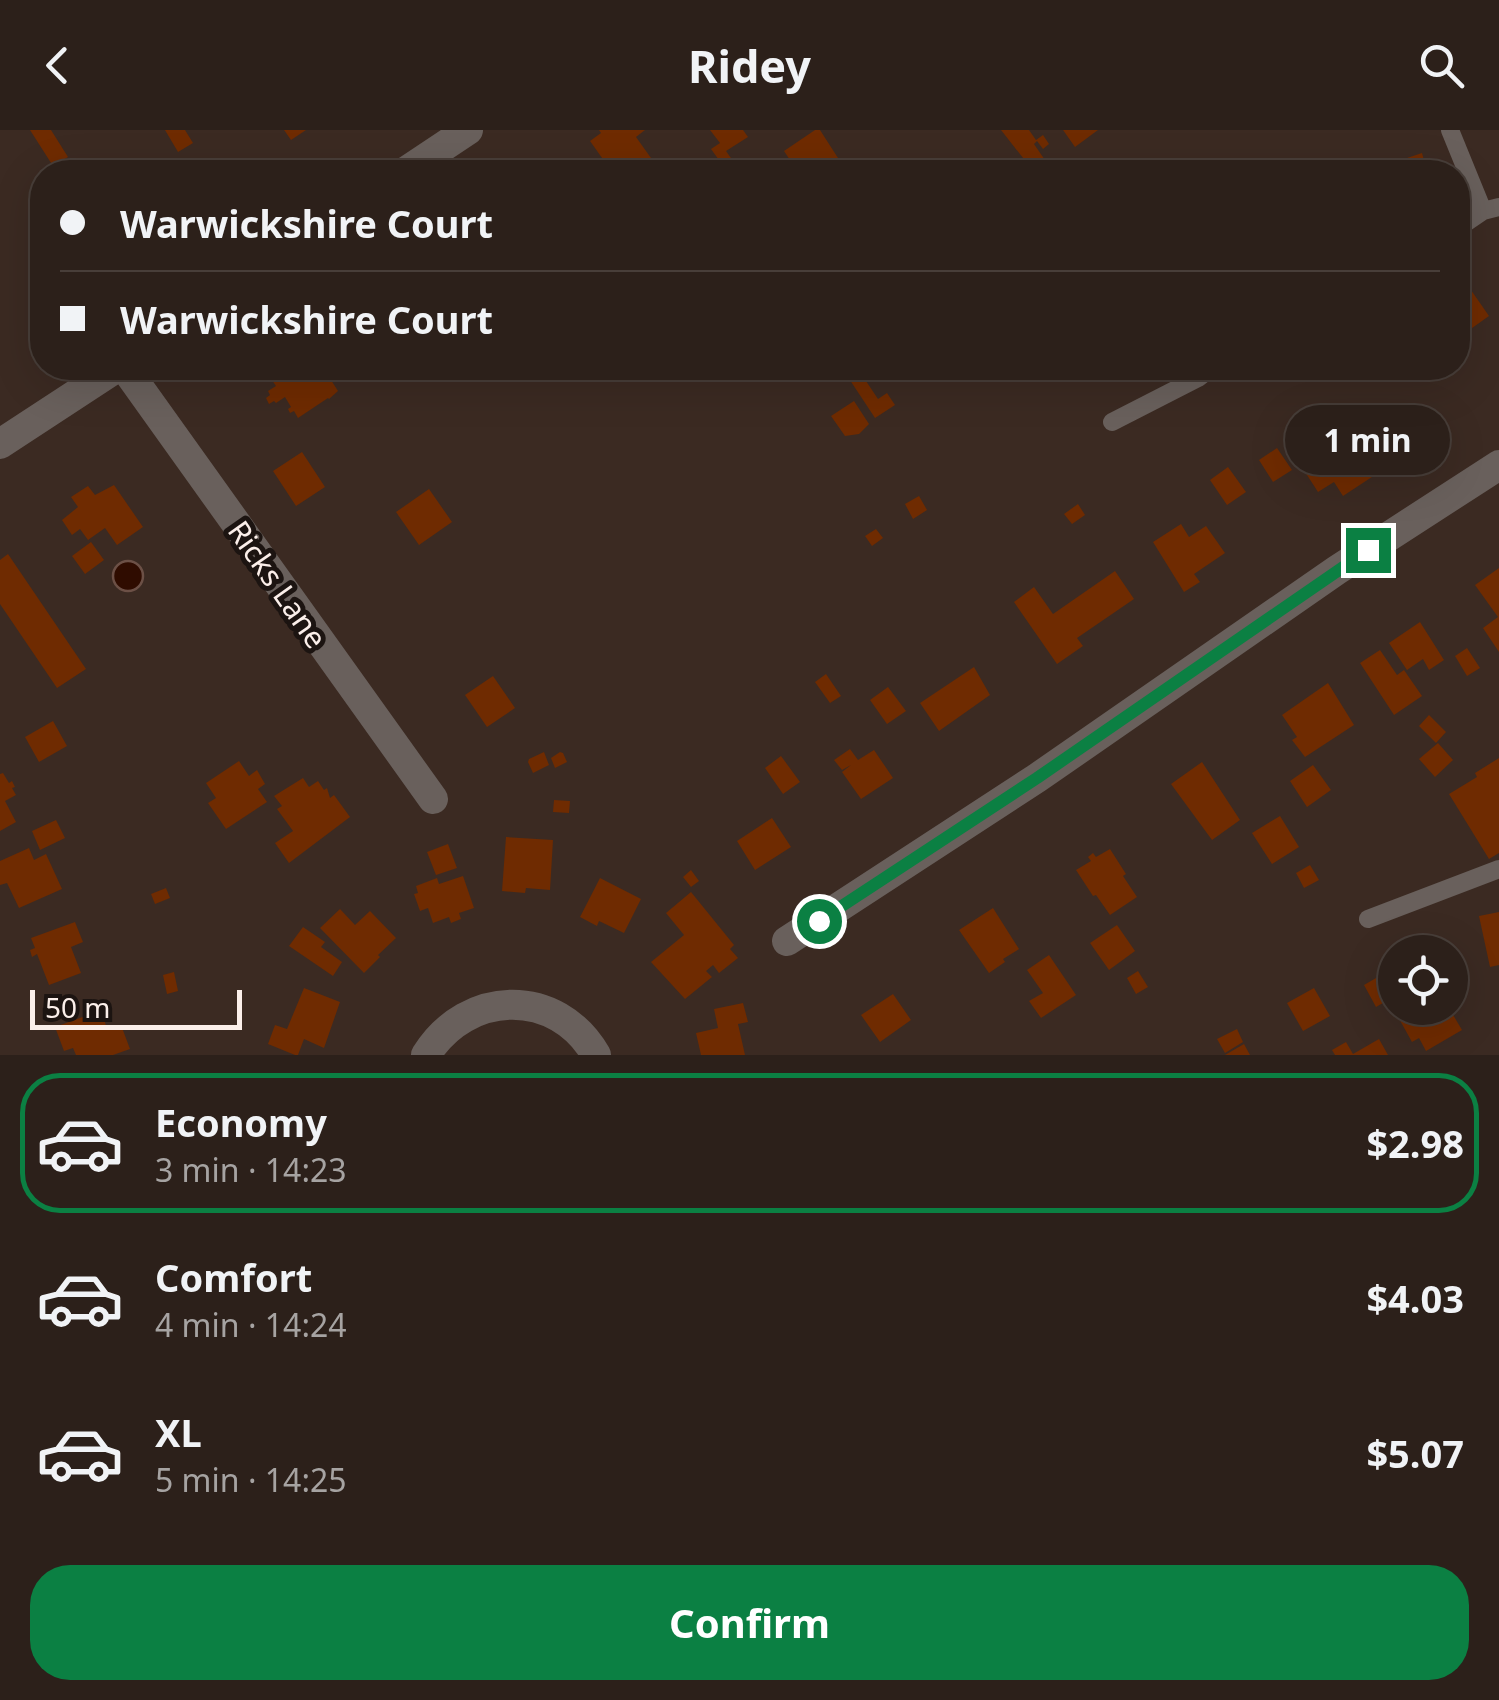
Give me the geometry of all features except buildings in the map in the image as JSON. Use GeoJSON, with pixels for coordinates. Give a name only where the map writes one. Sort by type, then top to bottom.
{"type":"FeatureCollection","features":[{"type":"Feature","properties":{"kind":"street"},"geometry":{"type":"LineString","coordinates":[[423,160],[468,130]]}},
{"type":"Feature","properties":{"kind":"street"},"geometry":{"type":"LineString","coordinates":[[0,444],[98,380]]}},
{"type":"Feature","properties":{"kind":"street","name":"Ricks Lane"},"geometry":{"type":"LineString","coordinates":[[134,380],[433,799]]}},
{"type":"Feature","properties":{"kind":"street"},"geometry":{"type":"LineString","coordinates":[[788,941],[1037,778],[1337,570],[1496,472]]}},
{"type":"Feature","properties":{"kind":"street"},"geometry":{"type":"LineString","coordinates":[[426,1055],[435,1040],[454,1023],[476,1011],[511,1004],[546,1010],[569,1022],[588,1040],[596,1055]]}},
{"type":"Feature","properties":{"kind":"lane"},"geometry":{"type":"LineString","coordinates":[[1450,130],[1466,160]]}},
{"type":"Feature","properties":{"kind":"lane"},"geometry":{"type":"LineString","coordinates":[[1470,169],[1491,209]]}},
{"type":"Feature","properties":{"kind":"lane"},"geometry":{"type":"LineString","coordinates":[[1112,422],[1194,380]]}},
{"type":"Feature","properties":{"kind":"lane"},"geometry":{"type":"LineString","coordinates":[[1368,919],[1499,869]]}},
{"type":"Feature","properties":{"kind":"shaded area"},"geometry":{"type":"Polygon","coordinates":[[[128,561],[139,565],[143,576],[139,587],[128,591],[117,587],[113,576],[117,565],[128,561]]]}},
{"type":"Feature","properties":{"kind":"route"},"geometry":{"type":"LineString","coordinates":[[819,921],[1037,778],[1368,550]]}}]}
